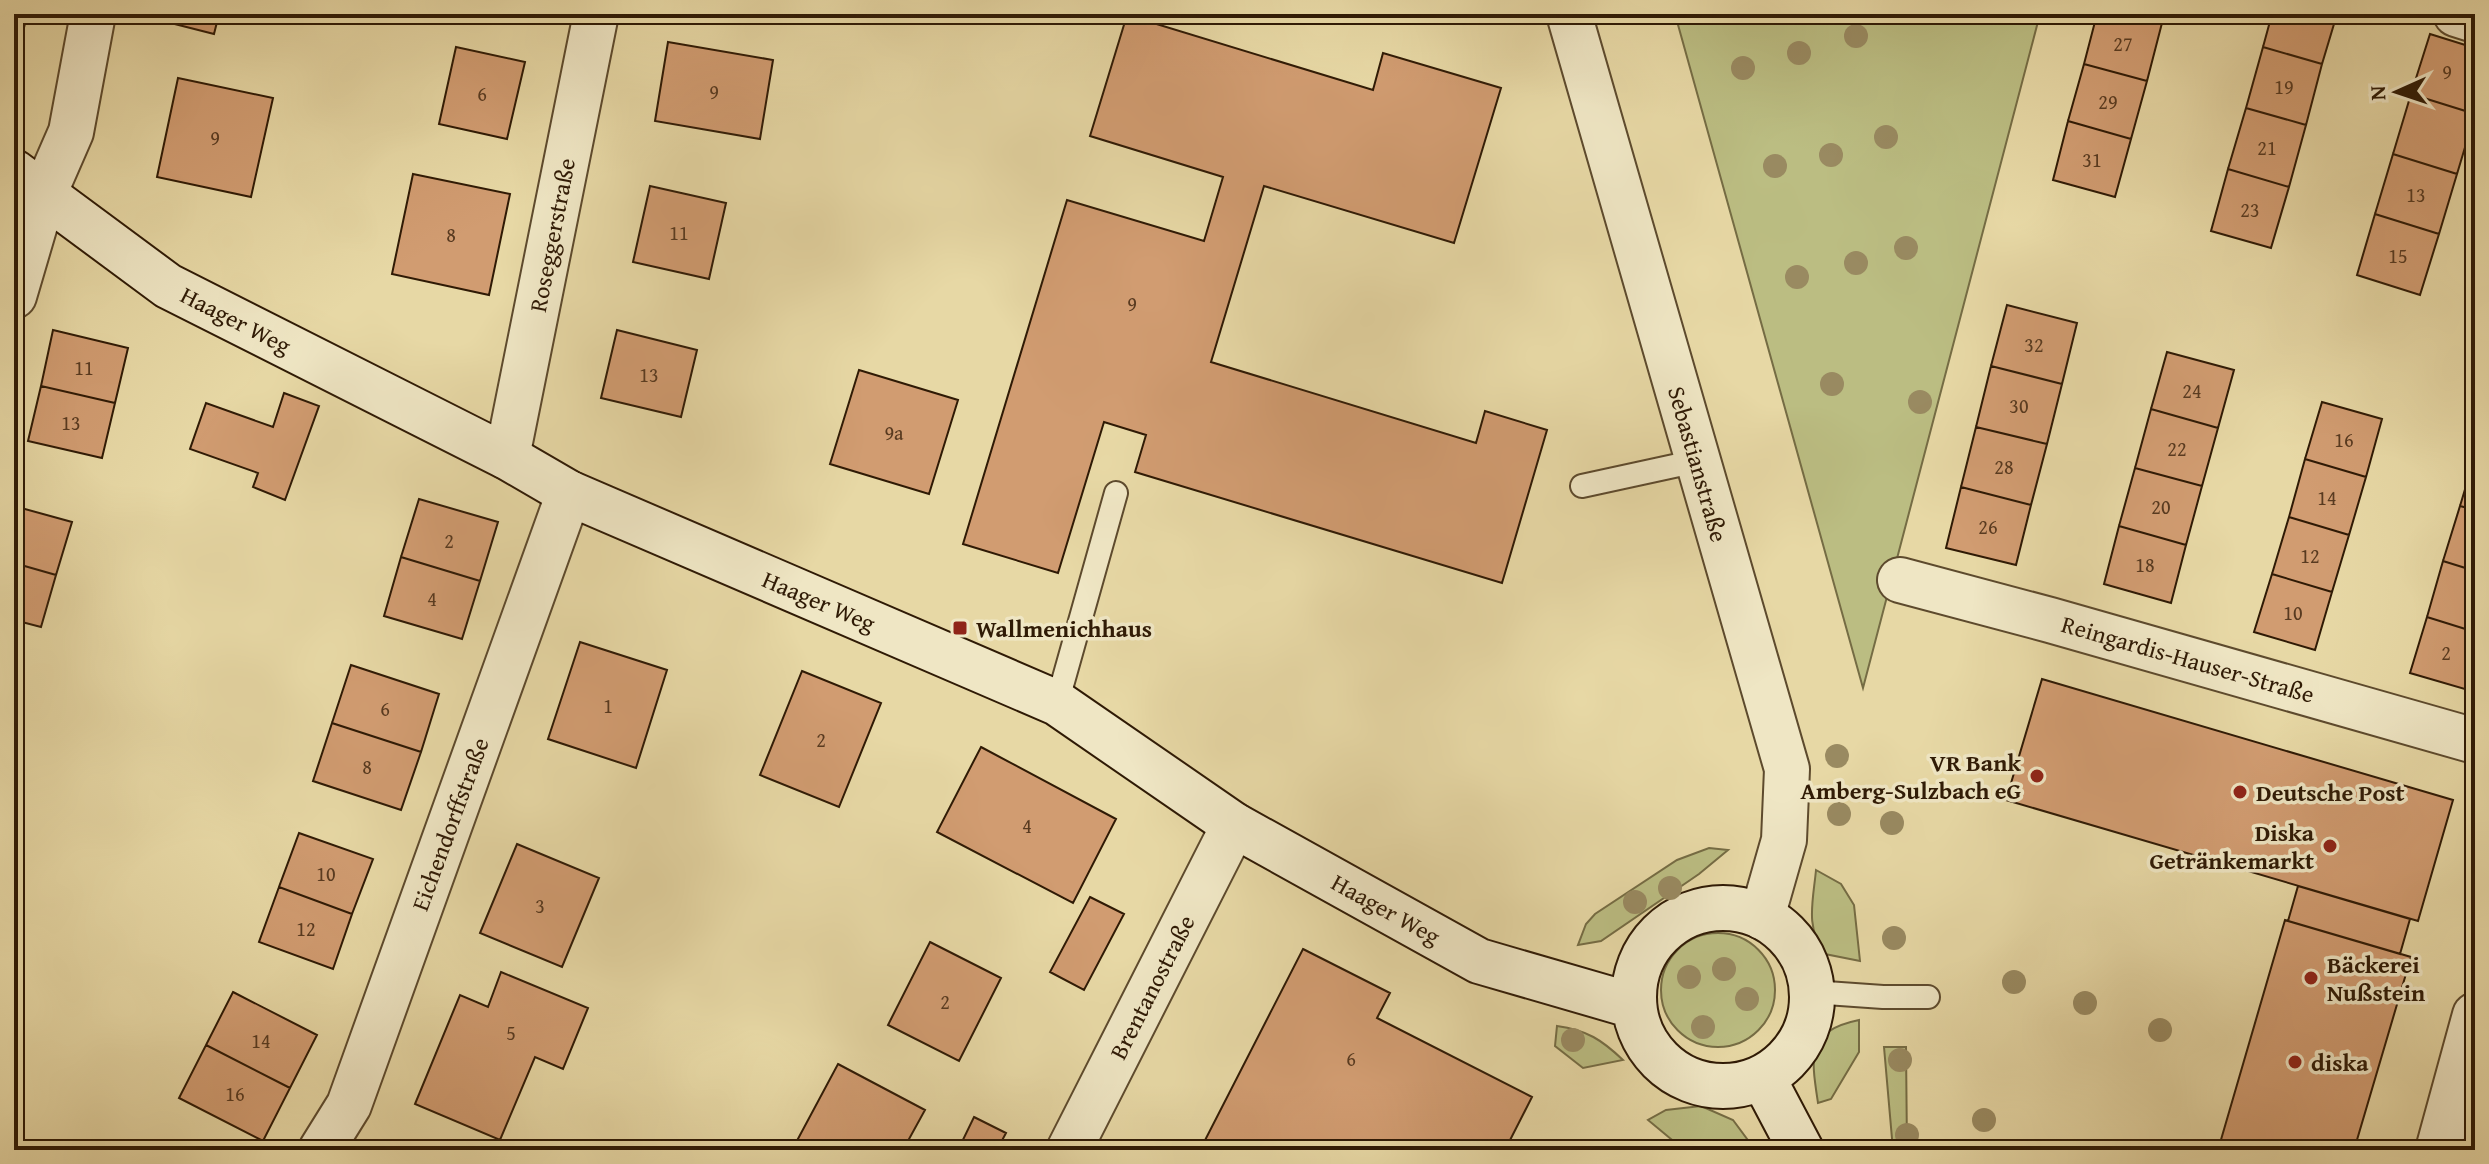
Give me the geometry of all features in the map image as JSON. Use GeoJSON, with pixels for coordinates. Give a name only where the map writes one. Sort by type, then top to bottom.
{"type":"FeatureCollection","features":[{"type":"Feature","properties":{"kind":"street"},"geometry":{"type":"LineString","coordinates":[[14,296],[29,183],[71,132],[93,14]]}},
{"type":"Feature","properties":{"kind":"street","name":"Roseggerstraße"},"geometry":{"type":"LineString","coordinates":[[507,457],[596,14]]}},
{"type":"Feature","properties":{"kind":"street","name":"Sebastianstraße"},"geometry":{"type":"LineString","coordinates":[[1569,14],[1787,769],[1784,840],[1762,917]]}},
{"type":"Feature","properties":{"kind":"street"},"geometry":{"type":"LineString","coordinates":[[2456,14],[2475,20]]}},
{"type":"Feature","properties":{"kind":"street","name":"Haager Weg"},"geometry":{"type":"LineString","coordinates":[[29,183],[168,286],[507,457],[569,493],[1057,703],[1234,825],[1479,961],[1634,1006]]}},
{"type":"Feature","properties":{"kind":"street","name":"Eichendorffstraße"},"geometry":{"type":"LineString","coordinates":[[321,1150],[349,1105],[569,493]]}},
{"type":"Feature","properties":{"kind":"street","name":"Reingardis-Hauser-Straße"},"geometry":{"type":"LineString","coordinates":[[1900,580],[2475,741]]}},
{"type":"Feature","properties":{"kind":"street","name":"Brentanostraße"},"geometry":{"type":"LineString","coordinates":[[1069,1150],[1234,825]]}},
{"type":"Feature","properties":{"kind":"street"},"geometry":{"type":"LineString","coordinates":[[1731,908],[1762,917],[1787,935],[1805,961],[1812,992],[1808,1027],[1790,1056],[1763,1078],[1730,1088],[1696,1083],[1666,1067],[1644,1039],[1634,1006],[1636,974],[1649,946],[1671,924],[1700,911],[1731,908]]}},
{"type":"Feature","properties":{"kind":"street"},"geometry":{"type":"LineString","coordinates":[[2438,1150],[2475,1015]]}},
{"type":"Feature","properties":{"kind":"street"},"geometry":{"type":"LineString","coordinates":[[1763,1078],[1801,1150]]}},
{"type":"Feature","properties":{"kind":"lane"},"geometry":{"type":"LineString","coordinates":[[1582,486],[1697,461]]}},
{"type":"Feature","properties":{"kind":"lane"},"geometry":{"type":"LineString","coordinates":[[1057,703],[1116,493]]}},
{"type":"Feature","properties":{"kind":"lane"},"geometry":{"type":"LineString","coordinates":[[1812,992],[1928,997]]}},
{"type":"Feature","properties":{"kind":"green space"},"geometry":{"type":"Polygon","coordinates":[[[1675,14],[2040,14],[1863,688],[1675,14]]]}},
{"type":"Feature","properties":{"kind":"green space"},"geometry":{"type":"Polygon","coordinates":[[[1709,848],[1728,850],[1699,874],[1601,941],[1578,945],[1586,924],[1595,914],[1677,860],[1709,848]]]}},
{"type":"Feature","properties":{"kind":"green space"},"geometry":{"type":"Polygon","coordinates":[[[1816,870],[1841,884],[1854,905],[1860,961],[1825,954],[1819,944],[1812,914],[1816,870]]]}},
{"type":"Feature","properties":{"kind":"green space"},"geometry":{"type":"Polygon","coordinates":[[[1718,933],[1750,942],[1766,958],[1775,990],[1766,1022],[1750,1038],[1718,1047],[1686,1038],[1670,1022],[1661,990],[1670,958],[1686,942],[1718,933]]]}},
{"type":"Feature","properties":{"kind":"green space"},"geometry":{"type":"Polygon","coordinates":[[[1859,1020],[1859,1052],[1831,1099],[1818,1103],[1814,1072],[1816,1048],[1829,1031],[1859,1020]]]}},
{"type":"Feature","properties":{"kind":"green space"},"geometry":{"type":"Polygon","coordinates":[[[1557,1026],[1593,1037],[1623,1060],[1583,1068],[1555,1046],[1557,1026]]]}},
{"type":"Feature","properties":{"kind":"green space"},"geometry":{"type":"Polygon","coordinates":[[[1884,1047],[1906,1047],[1907,1150],[1893,1150],[1884,1047]]]}},
{"type":"Feature","properties":{"kind":"green space"},"geometry":{"type":"Polygon","coordinates":[[[1701,1106],[1733,1120],[1750,1143],[1726,1150],[1683,1149],[1648,1120],[1666,1110],[1701,1106]]]}},
{"type":"Feature","properties":{"kind":"building"},"geometry":{"type":"Polygon","coordinates":[[[14,14],[27,14],[22,37],[14,36],[14,14]]]}},
{"type":"Feature","properties":{"kind":"building"},"geometry":{"type":"Polygon","coordinates":[[[152,14],[219,14],[214,34],[151,18],[152,14]]]}},
{"type":"Feature","properties":{"kind":"building"},"geometry":{"type":"Polygon","coordinates":[[[2097,14],[2129,14],[2162,23],[2147,81],[2084,64],[2097,14]]]}},
{"type":"Feature","properties":{"kind":"building"},"geometry":{"type":"Polygon","coordinates":[[[2129,14],[2165,14],[2162,23],[2129,14]]]}},
{"type":"Feature","properties":{"kind":"building"},"geometry":{"type":"Polygon","coordinates":[[[2272,14],[2337,14],[2322,64],[2263,47],[2272,14]]]}},
{"type":"Feature","properties":{"kind":"building"},"geometry":{"type":"Polygon","coordinates":[[[1127,15],[1373,90],[1383,53],[1501,88],[1454,243],[1264,186],[1211,362],[1476,443],[1485,411],[1547,430],[1502,583],[1135,472],[1146,435],[1104,422],[1058,573],[963,544],[1067,200],[1204,241],[1223,177],[1090,136],[1127,15]]]}},
{"type":"Feature","properties":{"kind":"building"},"geometry":{"type":"Polygon","coordinates":[[[2430,34],[2475,48],[2475,114],[2411,94],[2430,34]]]}},
{"type":"Feature","properties":{"kind":"building"},"geometry":{"type":"Polygon","coordinates":[[[668,42],[773,60],[760,139],[655,121],[668,42]]]}},
{"type":"Feature","properties":{"kind":"building"},"geometry":{"type":"Polygon","coordinates":[[[456,47],[525,62],[507,139],[439,124],[456,47]]]}},
{"type":"Feature","properties":{"kind":"building"},"geometry":{"type":"Polygon","coordinates":[[[2263,47],[2322,64],[2306,125],[2246,108],[2263,47]]]}},
{"type":"Feature","properties":{"kind":"building"},"geometry":{"type":"Polygon","coordinates":[[[2084,64],[2147,81],[2131,139],[2068,121],[2084,64]]]}},
{"type":"Feature","properties":{"kind":"building"},"geometry":{"type":"Polygon","coordinates":[[[178,78],[273,98],[251,197],[157,177],[178,78]]]}},
{"type":"Feature","properties":{"kind":"building"},"geometry":{"type":"Polygon","coordinates":[[[2411,94],[2475,114],[2457,174],[2393,154],[2411,94]]]}},
{"type":"Feature","properties":{"kind":"building"},"geometry":{"type":"Polygon","coordinates":[[[2246,108],[2306,125],[2289,187],[2228,169],[2246,108]]]}},
{"type":"Feature","properties":{"kind":"building"},"geometry":{"type":"Polygon","coordinates":[[[2068,121],[2131,139],[2115,197],[2053,180],[2068,121]]]}},
{"type":"Feature","properties":{"kind":"building"},"geometry":{"type":"Polygon","coordinates":[[[2393,154],[2457,174],[2439,234],[2375,214],[2393,154]]]}},
{"type":"Feature","properties":{"kind":"building"},"geometry":{"type":"Polygon","coordinates":[[[2228,169],[2289,187],[2271,248],[2211,231],[2228,169]]]}},
{"type":"Feature","properties":{"kind":"building"},"geometry":{"type":"Polygon","coordinates":[[[413,174],[510,194],[489,295],[392,274],[413,174]]]}},
{"type":"Feature","properties":{"kind":"building"},"geometry":{"type":"Polygon","coordinates":[[[650,186],[726,203],[709,279],[633,262],[650,186]]]}},
{"type":"Feature","properties":{"kind":"building"},"geometry":{"type":"Polygon","coordinates":[[[2375,214],[2439,234],[2420,295],[2357,275],[2375,214]]]}},
{"type":"Feature","properties":{"kind":"building"},"geometry":{"type":"Polygon","coordinates":[[[2007,305],[2077,323],[2062,384],[1991,366],[2007,305]]]}},
{"type":"Feature","properties":{"kind":"building"},"geometry":{"type":"Polygon","coordinates":[[[53,330],[128,348],[115,403],[41,386],[53,330]]]}},
{"type":"Feature","properties":{"kind":"building"},"geometry":{"type":"Polygon","coordinates":[[[617,330],[697,350],[681,417],[601,398],[617,330]]]}},
{"type":"Feature","properties":{"kind":"building"},"geometry":{"type":"Polygon","coordinates":[[[2167,352],[2234,370],[2218,428],[2151,409],[2167,352]]]}},
{"type":"Feature","properties":{"kind":"building"},"geometry":{"type":"Polygon","coordinates":[[[1991,366],[2062,384],[2047,444],[1976,427],[1991,366]]]}},
{"type":"Feature","properties":{"kind":"building"},"geometry":{"type":"Polygon","coordinates":[[[859,370],[958,400],[929,494],[830,464],[859,370]]]}},
{"type":"Feature","properties":{"kind":"building"},"geometry":{"type":"Polygon","coordinates":[[[41,386],[115,403],[102,458],[28,441],[41,386]]]}},
{"type":"Feature","properties":{"kind":"building"},"geometry":{"type":"Polygon","coordinates":[[[284,393],[319,406],[285,500],[253,487],[258,473],[190,449],[206,403],[273,427],[284,393]]]}},
{"type":"Feature","properties":{"kind":"building"},"geometry":{"type":"Polygon","coordinates":[[[2322,402],[2382,419],[2366,477],[2305,459],[2322,402]]]}},
{"type":"Feature","properties":{"kind":"building"},"geometry":{"type":"Polygon","coordinates":[[[2151,409],[2218,428],[2202,486],[2135,468],[2151,409]]]}},
{"type":"Feature","properties":{"kind":"building"},"geometry":{"type":"Polygon","coordinates":[[[1976,427],[2047,444],[2031,505],[1961,487],[1976,427]]]}},
{"type":"Feature","properties":{"kind":"building"},"geometry":{"type":"Polygon","coordinates":[[[2475,456],[2475,510],[2460,506],[2475,456]]]}},
{"type":"Feature","properties":{"kind":"building"},"geometry":{"type":"Polygon","coordinates":[[[2305,459],[2366,477],[2349,535],[2289,517],[2305,459]]]}},
{"type":"Feature","properties":{"kind":"building"},"geometry":{"type":"Polygon","coordinates":[[[2135,468],[2202,486],[2186,545],[2119,526],[2135,468]]]}},
{"type":"Feature","properties":{"kind":"building"},"geometry":{"type":"Polygon","coordinates":[[[1961,487],[2031,505],[2016,565],[1946,548],[1961,487]]]}},
{"type":"Feature","properties":{"kind":"building"},"geometry":{"type":"Polygon","coordinates":[[[419,499],[498,522],[480,581],[401,557],[419,499]]]}},
{"type":"Feature","properties":{"kind":"building"},"geometry":{"type":"Polygon","coordinates":[[[14,506],[72,522],[56,575],[14,563],[14,506]]]}},
{"type":"Feature","properties":{"kind":"building"},"geometry":{"type":"Polygon","coordinates":[[[2460,506],[2475,510],[2475,571],[2443,561],[2460,506]]]}},
{"type":"Feature","properties":{"kind":"building"},"geometry":{"type":"Polygon","coordinates":[[[2289,517],[2349,535],[2332,592],[2272,574],[2289,517]]]}},
{"type":"Feature","properties":{"kind":"building"},"geometry":{"type":"Polygon","coordinates":[[[2119,526],[2186,545],[2171,603],[2104,584],[2119,526]]]}},
{"type":"Feature","properties":{"kind":"building"},"geometry":{"type":"Polygon","coordinates":[[[401,557],[480,581],[462,639],[384,616],[401,557]]]}},
{"type":"Feature","properties":{"kind":"building"},"geometry":{"type":"Polygon","coordinates":[[[2443,561],[2475,571],[2475,632],[2427,617],[2443,561]]]}},
{"type":"Feature","properties":{"kind":"building"},"geometry":{"type":"Polygon","coordinates":[[[14,563],[56,575],[41,627],[14,620],[14,563]]]}},
{"type":"Feature","properties":{"kind":"building"},"geometry":{"type":"Polygon","coordinates":[[[2272,574],[2332,592],[2315,650],[2254,632],[2272,574]]]}},
{"type":"Feature","properties":{"kind":"building"},"geometry":{"type":"Polygon","coordinates":[[[2427,617],[2475,632],[2475,692],[2410,673],[2427,617]]]}},
{"type":"Feature","properties":{"kind":"building"},"geometry":{"type":"Polygon","coordinates":[[[580,642],[667,670],[636,768],[548,739],[580,642]]]}},
{"type":"Feature","properties":{"kind":"building"},"geometry":{"type":"Polygon","coordinates":[[[351,665],[439,694],[421,752],[332,723],[351,665]]]}},
{"type":"Feature","properties":{"kind":"building"},"geometry":{"type":"Polygon","coordinates":[[[802,671],[881,703],[839,807],[760,775],[802,671]]]}},
{"type":"Feature","properties":{"kind":"building"},"geometry":{"type":"Polygon","coordinates":[[[2042,679],[2453,800],[2418,921],[2006,800],[2042,679]]]}},
{"type":"Feature","properties":{"kind":"building"},"geometry":{"type":"Polygon","coordinates":[[[332,723],[421,752],[401,810],[313,781],[332,723]]]}},
{"type":"Feature","properties":{"kind":"building"},"geometry":{"type":"Polygon","coordinates":[[[981,747],[1116,819],[1073,903],[937,832],[981,747]]]}},
{"type":"Feature","properties":{"kind":"building"},"geometry":{"type":"Polygon","coordinates":[[[299,833],[373,859],[352,914],[279,887],[299,833]]]}},
{"type":"Feature","properties":{"kind":"building"},"geometry":{"type":"Polygon","coordinates":[[[517,844],[599,878],[562,967],[480,933],[517,844]]]}},
{"type":"Feature","properties":{"kind":"building"},"geometry":{"type":"Polygon","coordinates":[[[2298,886],[2410,919],[2400,954],[2288,921],[2298,886]]]}},
{"type":"Feature","properties":{"kind":"building"},"geometry":{"type":"Polygon","coordinates":[[[279,887],[352,914],[333,969],[259,942],[279,887]]]}},
{"type":"Feature","properties":{"kind":"building"},"geometry":{"type":"Polygon","coordinates":[[[1090,897],[1124,914],[1084,990],[1050,972],[1090,897]]]}},
{"type":"Feature","properties":{"kind":"building"},"geometry":{"type":"Polygon","coordinates":[[[2285,920],[2411,957],[2354,1150],[2218,1150],[2285,920]]]}},
{"type":"Feature","properties":{"kind":"building"},"geometry":{"type":"Polygon","coordinates":[[[930,942],[1001,978],[959,1061],[888,1025],[930,942]]]}},
{"type":"Feature","properties":{"kind":"building"},"geometry":{"type":"Polygon","coordinates":[[[1303,949],[1390,993],[1377,1018],[1532,1097],[1505,1150],[1334,1150],[1321,1143],[1318,1150],[1200,1150],[1303,949]]]}},
{"type":"Feature","properties":{"kind":"building"},"geometry":{"type":"Polygon","coordinates":[[[501,972],[588,1008],[563,1069],[535,1057],[500,1140],[415,1104],[460,995],[488,1007],[501,972]]]}},
{"type":"Feature","properties":{"kind":"building"},"geometry":{"type":"Polygon","coordinates":[[[233,992],[317,1035],[290,1088],[206,1045],[233,992]]]}},
{"type":"Feature","properties":{"kind":"building"},"geometry":{"type":"Polygon","coordinates":[[[206,1045],[290,1088],[263,1141],[179,1098],[206,1045]]]}},
{"type":"Feature","properties":{"kind":"building"},"geometry":{"type":"Polygon","coordinates":[[[838,1064],[925,1110],[903,1150],[792,1150],[838,1064]]]}},
{"type":"Feature","properties":{"kind":"building"},"geometry":{"type":"Polygon","coordinates":[[[974,1117],[1006,1133],[997,1150],[958,1150],[974,1117]]]}},
{"type":"Feature","properties":{"kind":"place","name":"Wallmenichhaus"},"geometry":{"type":"Point","coordinates":[960,628]}},
{"type":"Feature","properties":{"kind":"place","name":"VR Bank Amberg-Sulzbach eG"},"geometry":{"type":"Point","coordinates":[2037,776]}},
{"type":"Feature","properties":{"kind":"place","name":"Deutsche Post"},"geometry":{"type":"Point","coordinates":[2240,792]}},
{"type":"Feature","properties":{"kind":"place","name":"Diska Getränkemarkt"},"geometry":{"type":"Point","coordinates":[2330,846]}},
{"type":"Feature","properties":{"kind":"place","name":"Bäckerei Nußstein"},"geometry":{"type":"Point","coordinates":[2311,978]}},
{"type":"Feature","properties":{"kind":"place","name":"diska"},"geometry":{"type":"Point","coordinates":[2295,1062]}}]}
